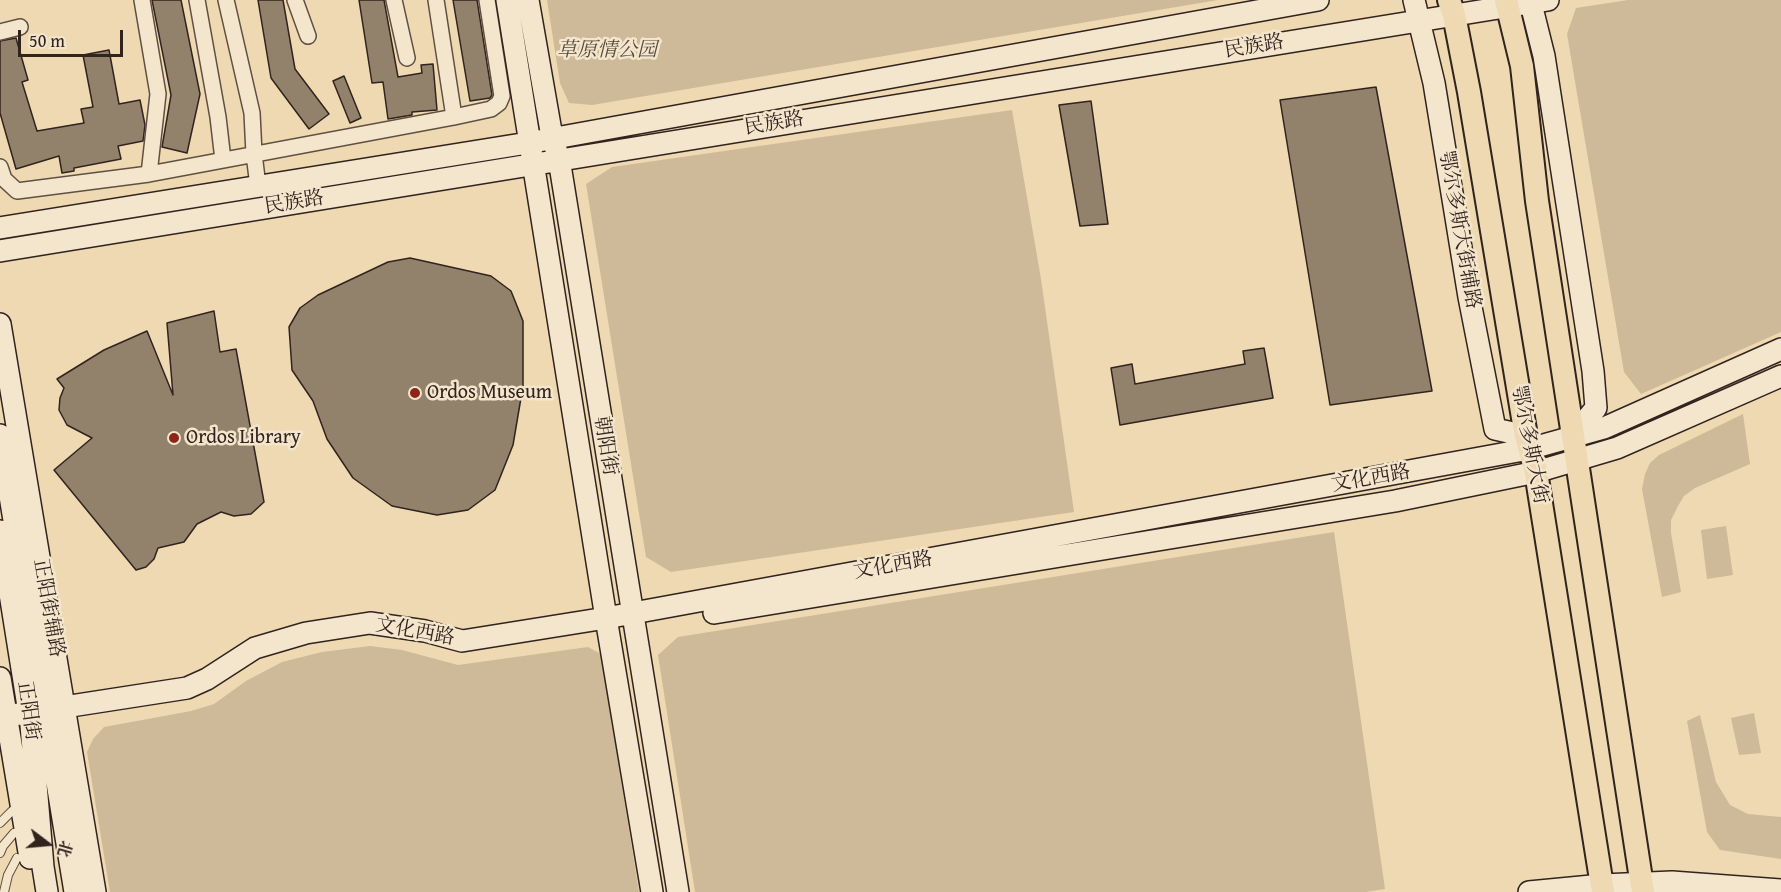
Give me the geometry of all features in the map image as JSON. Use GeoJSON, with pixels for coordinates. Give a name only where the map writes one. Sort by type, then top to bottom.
{"type":"FeatureCollection","features":[{"type":"Feature","properties":{"kind":"main road"},"geometry":{"type":"LineString","coordinates":[[1507,4],[1522,66],[1537,201],[1642,888]]}},
{"type":"Feature","properties":{"kind":"main road","name":"鄂尔多斯大街"},"geometry":{"type":"LineString","coordinates":[[1451,7],[1469,92],[1528,443],[1536,471],[1603,888]]}},
{"type":"Feature","properties":{"kind":"street"},"geometry":{"type":"LineString","coordinates":[[142,0],[158,94],[149,174]]}},
{"type":"Feature","properties":{"kind":"street"},"geometry":{"type":"LineString","coordinates":[[197,0],[218,117],[223,160]]}},
{"type":"Feature","properties":{"kind":"street"},"geometry":{"type":"LineString","coordinates":[[226,0],[252,113],[258,186]]}},
{"type":"Feature","properties":{"kind":"street"},"geometry":{"type":"LineString","coordinates":[[295,0],[308,36]]}},
{"type":"Feature","properties":{"kind":"street"},"geometry":{"type":"LineString","coordinates":[[394,0],[407,58]]}},
{"type":"Feature","properties":{"kind":"street"},"geometry":{"type":"LineString","coordinates":[[436,0],[454,117]]}},
{"type":"Feature","properties":{"kind":"street"},"geometry":{"type":"LineString","coordinates":[[0,167],[4,179],[17,190],[149,174],[491,109],[499,103],[502,96],[487,0]]}},
{"type":"Feature","properties":{"kind":"street","name":"朝阳街"},"geometry":{"type":"LineString","coordinates":[[507,0],[528,143],[534,165],[652,892]]}},
{"type":"Feature","properties":{"kind":"street","name":"朝阳街"},"geometry":{"type":"LineString","coordinates":[[528,0],[552,137],[559,159],[678,892]]}},
{"type":"Feature","properties":{"kind":"street","name":"民族路"},"geometry":{"type":"LineString","coordinates":[[0,228],[528,143],[1318,0]]}},
{"type":"Feature","properties":{"kind":"street"},"geometry":{"type":"LineString","coordinates":[[1536,1],[1593,371],[1596,408],[1572,437]]}},
{"type":"Feature","properties":{"kind":"street","name":"民族路"},"geometry":{"type":"LineString","coordinates":[[0,251],[534,165],[1416,10],[1536,1]]}},
{"type":"Feature","properties":{"kind":"street","name":"鄂尔多斯大街辅路"},"geometry":{"type":"LineString","coordinates":[[1416,10],[1434,83],[1469,297],[1495,429],[1528,443]]}},
{"type":"Feature","properties":{"kind":"street"},"geometry":{"type":"LineString","coordinates":[[0,32],[20,27]]}},
{"type":"Feature","properties":{"kind":"street","name":"正阳街辅路"},"geometry":{"type":"LineString","coordinates":[[0,324],[47,716],[95,892]]}},
{"type":"Feature","properties":{"kind":"street","name":"文化西路"},"geometry":{"type":"LineString","coordinates":[[4,724],[187,688],[207,679],[255,648],[306,633],[370,623],[462,641],[607,624],[1528,443],[1572,437],[1604,428],[1781,349]]}},
{"type":"Feature","properties":{"kind":"street","name":"文化西路"},"geometry":{"type":"LineString","coordinates":[[633,619],[1395,501],[1536,471],[1617,448],[1781,376]]}},
{"type":"Feature","properties":{"kind":"street"},"geometry":{"type":"LineString","coordinates":[[0,435],[75,892]]}},
{"type":"Feature","properties":{"kind":"street","name":"正阳街"},"geometry":{"type":"LineString","coordinates":[[0,531],[47,716],[43,867],[47,892]]}},
{"type":"Feature","properties":{"kind":"street"},"geometry":{"type":"LineString","coordinates":[[0,678],[4,724],[35,892]]}},
{"type":"Feature","properties":{"kind":"street"},"geometry":{"type":"LineString","coordinates":[[1529,892],[1642,888],[1672,882],[1781,890]]}},
{"type":"Feature","properties":{"kind":"lane"},"geometry":{"type":"LineString","coordinates":[[0,823],[12,811]]}},
{"type":"Feature","properties":{"kind":"lane"},"geometry":{"type":"LineString","coordinates":[[0,853],[14,833]]}},
{"type":"Feature","properties":{"kind":"lane"},"geometry":{"type":"LineString","coordinates":[[4,892],[8,875],[17,858]]}},
{"type":"Feature","properties":{"kind":"green space","name":"草原情公园"},"geometry":{"type":"Polygon","coordinates":[[[547,0],[1218,0],[592,105],[569,103],[560,83],[547,0]]]}},
{"type":"Feature","properties":{"kind":"green space"},"geometry":{"type":"Polygon","coordinates":[[[1628,0],[1781,0],[1781,332],[1641,394],[1624,372],[1567,34],[1576,8],[1628,0]]]}},
{"type":"Feature","properties":{"kind":"green space"},"geometry":{"type":"Polygon","coordinates":[[[1012,110],[1041,279],[1074,512],[671,572],[646,557],[586,184],[612,167],[1012,110]]]}},
{"type":"Feature","properties":{"kind":"green space"},"geometry":{"type":"Polygon","coordinates":[[[1743,414],[1750,464],[1695,488],[1684,496],[1671,520],[1681,592],[1662,597],[1642,489],[1645,474],[1650,463],[1659,455],[1743,414]]]}},
{"type":"Feature","properties":{"kind":"green space"},"geometry":{"type":"Polygon","coordinates":[[[1726,526],[1733,575],[1707,579],[1701,530],[1726,526]]]}},
{"type":"Feature","properties":{"kind":"green space"},"geometry":{"type":"Polygon","coordinates":[[[1334,532],[1385,889],[1366,892],[695,892],[658,655],[678,637],[1334,532]]]}},
{"type":"Feature","properties":{"kind":"green space"},"geometry":{"type":"Polygon","coordinates":[[[370,646],[402,650],[458,665],[588,647],[601,654],[639,892],[110,892],[87,752],[93,739],[104,727],[191,711],[214,704],[246,681],[282,662],[322,652],[370,646]]]}},
{"type":"Feature","properties":{"kind":"green space"},"geometry":{"type":"Polygon","coordinates":[[[1754,713],[1761,753],[1739,755],[1731,718],[1754,713]]]}},
{"type":"Feature","properties":{"kind":"green space"},"geometry":{"type":"Polygon","coordinates":[[[1700,715],[1716,782],[1730,805],[1748,814],[1781,817],[1781,859],[1720,850],[1707,832],[1687,721],[1700,715]]]}},
{"type":"Feature","properties":{"kind":"building"},"geometry":{"type":"Polygon","coordinates":[[[152,0],[181,0],[200,94],[187,153],[162,147],[171,95],[152,0]]]}},
{"type":"Feature","properties":{"kind":"building"},"geometry":{"type":"Polygon","coordinates":[[[258,0],[283,0],[295,69],[329,114],[309,129],[271,78],[258,0]]]}},
{"type":"Feature","properties":{"kind":"building"},"geometry":{"type":"Polygon","coordinates":[[[359,0],[384,0],[398,77],[422,73],[421,65],[433,64],[437,110],[412,112],[412,115],[388,119],[383,82],[372,83],[359,0]]]}},
{"type":"Feature","properties":{"kind":"building"},"geometry":{"type":"Polygon","coordinates":[[[453,0],[477,0],[492,95],[490,98],[470,101],[453,0]]]}},
{"type":"Feature","properties":{"kind":"building"},"geometry":{"type":"Polygon","coordinates":[[[16,38],[28,80],[22,82],[37,131],[84,123],[81,109],[93,107],[83,55],[109,50],[119,104],[140,100],[145,125],[143,141],[118,146],[121,159],[74,168],[74,171],[62,173],[59,156],[16,169],[0,113],[0,41],[16,38]]]}},
{"type":"Feature","properties":{"kind":"building"},"geometry":{"type":"Polygon","coordinates":[[[344,76],[361,118],[350,123],[333,81],[344,76]]]}},
{"type":"Feature","properties":{"kind":"building"},"geometry":{"type":"Polygon","coordinates":[[[1376,87],[1432,391],[1330,405],[1280,100],[1376,87]]]}},
{"type":"Feature","properties":{"kind":"building"},"geometry":{"type":"Polygon","coordinates":[[[1091,101],[1108,224],[1080,226],[1059,105],[1091,101]]]}},
{"type":"Feature","properties":{"kind":"building","name":"Ordos Museum"},"geometry":{"type":"Polygon","coordinates":[[[410,258],[491,276],[511,291],[523,321],[523,386],[513,445],[495,490],[468,510],[437,515],[392,506],[353,478],[327,439],[313,401],[292,370],[289,327],[300,308],[318,295],[388,262],[410,258]]]}},
{"type":"Feature","properties":{"kind":"building","name":"Ordos Library"},"geometry":{"type":"Polygon","coordinates":[[[214,311],[220,352],[236,349],[264,502],[251,514],[234,516],[221,512],[197,524],[184,542],[158,548],[154,559],[146,567],[136,570],[54,470],[92,438],[67,425],[59,410],[64,388],[57,379],[104,350],[147,331],[173,395],[167,323],[214,311]]]}},
{"type":"Feature","properties":{"kind":"building"},"geometry":{"type":"Polygon","coordinates":[[[1264,348],[1273,398],[1120,425],[1111,368],[1132,364],[1135,384],[1245,364],[1243,351],[1264,348]]]}},
{"type":"Feature","properties":{"kind":"place","name":"Ordos Museum"},"geometry":{"type":"Point","coordinates":[415,393]}},
{"type":"Feature","properties":{"kind":"place","name":"Ordos Library"},"geometry":{"type":"Point","coordinates":[174,438]}}]}
